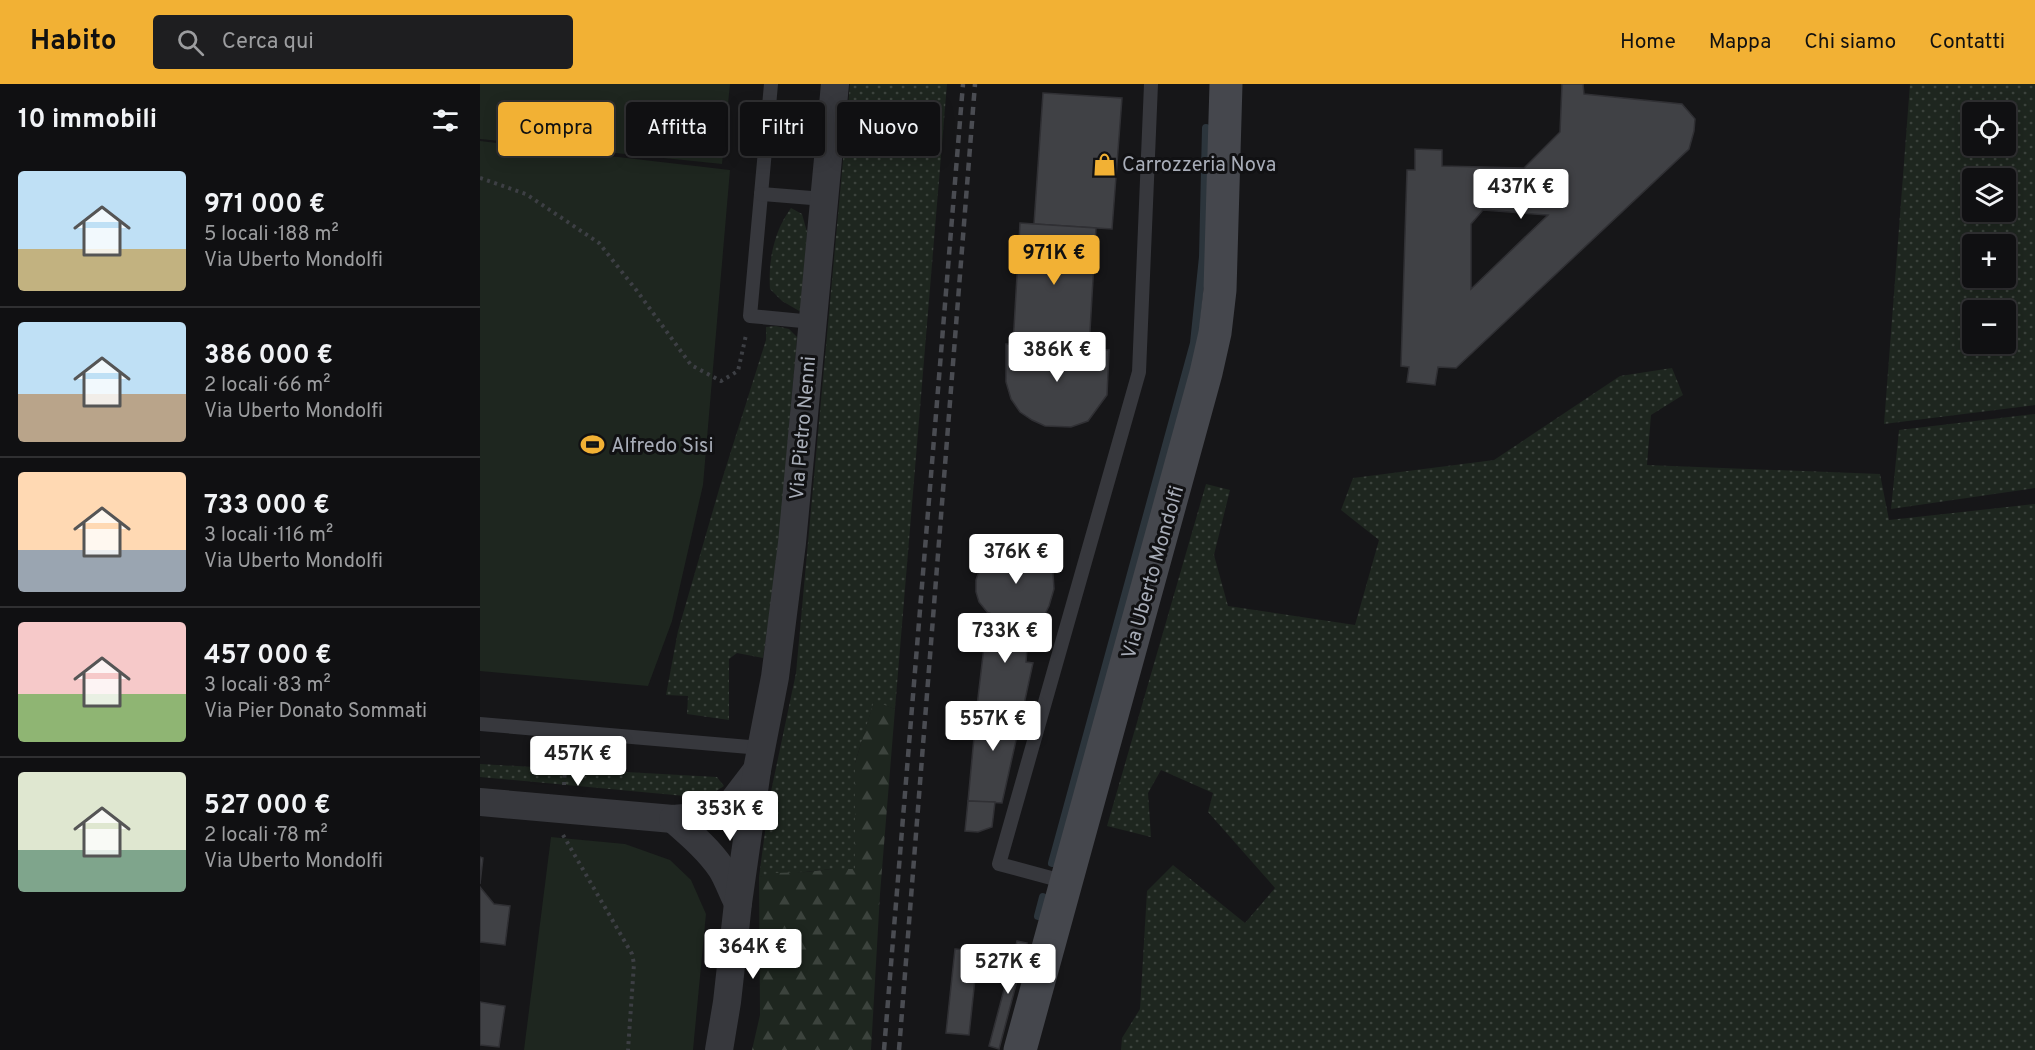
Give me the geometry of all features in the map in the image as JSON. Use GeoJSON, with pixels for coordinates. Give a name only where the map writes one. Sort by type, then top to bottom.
{"type":"FeatureCollection","features":[{"type":"Feature","properties":{"kind":"main road","name":"Via Uberto Mondolfi"},"geometry":{"type":"LineString","coordinates":[[1020,1050],[1171,506],[1215,333],[1220,279],[1226,84]]}},
{"type":"Feature","properties":{"kind":"street","name":"Via Pietro Nenni"},"geometry":{"type":"LineString","coordinates":[[718,1050],[727,1002],[738,903],[759,759],[775,677],[790,555],[835,84]]}},
{"type":"Feature","properties":{"kind":"street","name":"Via Pietro Nenni"},"geometry":{"type":"LineString","coordinates":[[673,819],[708,816],[726,808],[739,795],[759,759]]}},
{"type":"Feature","properties":{"kind":"street"},"geometry":{"type":"LineString","coordinates":[[480,802],[673,819],[726,837],[741,832],[751,820]]}},
{"type":"Feature","properties":{"kind":"street"},"geometry":{"type":"LineString","coordinates":[[673,819],[714,859],[723,871],[738,903]]}},
{"type":"Feature","properties":{"kind":"lane"},"geometry":{"type":"LineString","coordinates":[[771,84],[750,315],[813,322]]}},
{"type":"Feature","properties":{"kind":"lane"},"geometry":{"type":"LineString","coordinates":[[1066,882],[999,864],[1139,372],[1151,84]]}},
{"type":"Feature","properties":{"kind":"lane"},"geometry":{"type":"LineString","coordinates":[[761,194],[824,199]]}},
{"type":"Feature","properties":{"kind":"lane"},"geometry":{"type":"LineString","coordinates":[[480,724],[759,759]]}},
{"type":"Feature","properties":{"kind":"path"},"geometry":{"type":"LineString","coordinates":[[480,178],[526,194],[599,243],[691,365],[721,381],[738,371],[750,315]]}},
{"type":"Feature","properties":{"kind":"path"},"geometry":{"type":"LineString","coordinates":[[564,785],[565,765]]}},
{"type":"Feature","properties":{"kind":"path"},"geometry":{"type":"LineString","coordinates":[[563,829],[562,834],[632,954],[634,964],[628,1050]]}},
{"type":"Feature","properties":{"kind":"green space"},"geometry":{"type":"Polygon","coordinates":[[[480,84],[730,84],[728,104],[728,102],[626,102],[626,154],[614,153],[614,102],[498,102],[498,141],[480,139],[480,84]]]}},
{"type":"Feature","properties":{"kind":"green space"},"geometry":{"type":"Polygon","coordinates":[[[850,84],[947,84],[895,709],[874,702],[855,763],[855,870],[832,869],[759,877],[769,801],[796,673],[843,156],[940,156],[940,102],[848,102],[850,84]]]}},
{"type":"Feature","properties":{"kind":"green space"},"geometry":{"type":"Polygon","coordinates":[[[1910,84],[2035,84],[2035,405],[1884,424],[1910,84]]]}},
{"type":"Feature","properties":{"kind":"green space","name":"Alfredo Sisi"},"geometry":{"type":"Polygon","coordinates":[[[480,141],[498,143],[498,156],[609,156],[730,170],[703,485],[672,621],[648,686],[480,671],[480,141]]]}},
{"type":"Feature","properties":{"kind":"green space"},"geometry":{"type":"Polygon","coordinates":[[[645,156],[723,156],[722,164],[645,156]]]}},
{"type":"Feature","properties":{"kind":"green space"},"geometry":{"type":"Polygon","coordinates":[[[791,208],[802,214],[807,232],[801,312],[782,301],[770,289],[773,247],[780,226],[791,208]]]}},
{"type":"Feature","properties":{"kind":"green space"},"geometry":{"type":"Polygon","coordinates":[[[776,326],[789,329],[797,337],[777,565],[763,658],[737,653],[729,659],[729,720],[687,714],[688,696],[666,695],[678,631],[766,340],[766,327],[776,326]]]}},
{"type":"Feature","properties":{"kind":"green space"},"geometry":{"type":"Polygon","coordinates":[[[1672,368],[1683,395],[1651,415],[1647,465],[1880,474],[1889,520],[2035,504],[2035,1050],[1121,1050],[1122,1038],[1140,1009],[1147,891],[1173,865],[1245,923],[1275,888],[1208,812],[1213,793],[1161,770],[1148,793],[1151,837],[1107,826],[1206,484],[1230,490],[1214,555],[1228,606],[1355,625],[1379,540],[1341,510],[1353,478],[1494,460],[1620,376],[1672,368]]]}},
{"type":"Feature","properties":{"kind":"green space"},"geometry":{"type":"Polygon","coordinates":[[[2035,414],[2035,488],[1891,509],[1899,430],[2035,414]]]}},
{"type":"Feature","properties":{"kind":"green space"},"geometry":{"type":"Polygon","coordinates":[[[874,701],[895,709],[880,894],[871,1050],[752,1050],[760,1015],[759,877],[775,873],[855,869],[855,763],[874,701]]]}},
{"type":"Feature","properties":{"kind":"green space"},"geometry":{"type":"Polygon","coordinates":[[[480,764],[717,777],[724,786],[706,798],[480,777],[480,764]]]}},
{"type":"Feature","properties":{"kind":"green space"},"geometry":{"type":"Polygon","coordinates":[[[551,837],[625,844],[670,860],[691,880],[706,914],[693,1050],[524,1050],[551,837]]]}},
{"type":"Feature","properties":{"kind":"building"},"geometry":{"type":"Polygon","coordinates":[[[1562,84],[1583,84],[1584,94],[1682,104],[1695,119],[1689,149],[1456,368],[1438,367],[1435,385],[1407,382],[1409,367],[1401,366],[1407,170],[1415,170],[1415,149],[1442,150],[1442,166],[1524,168],[1560,132],[1562,84]],[[1483,210],[1471,224],[1471,289],[1548,215],[1483,210]]]}},
{"type":"Feature","properties":{"kind":"building"},"geometry":{"type":"Polygon","coordinates":[[[1043,93],[1122,98],[1112,229],[1034,224],[1043,93]]]}},
{"type":"Feature","properties":{"kind":"building"},"geometry":{"type":"Polygon","coordinates":[[[1020,223],[1096,228],[1089,348],[1013,345],[1020,223]]]}},
{"type":"Feature","properties":{"kind":"building"},"geometry":{"type":"Polygon","coordinates":[[[1006,344],[1109,350],[1107,395],[1088,421],[1071,427],[1045,426],[1032,420],[1020,412],[1011,399],[1006,382],[1006,344]]]}},
{"type":"Feature","properties":{"kind":"building"},"geometry":{"type":"Polygon","coordinates":[[[1003,549],[1031,550],[1043,557],[1053,573],[1054,589],[1049,606],[1045,614],[1029,623],[988,613],[979,602],[976,592],[976,580],[980,568],[987,559],[1003,549]]]}},
{"type":"Feature","properties":{"kind":"building"},"geometry":{"type":"Polygon","coordinates":[[[988,613],[1029,623],[1026,662],[1033,663],[1023,709],[977,706],[988,613]]]}},
{"type":"Feature","properties":{"kind":"building"},"geometry":{"type":"Polygon","coordinates":[[[977,706],[1023,709],[1002,803],[968,801],[977,706]]]}},
{"type":"Feature","properties":{"kind":"building"},"geometry":{"type":"Polygon","coordinates":[[[968,801],[995,802],[992,827],[978,832],[965,831],[968,801]]]}},
{"type":"Feature","properties":{"kind":"building"},"geometry":{"type":"Polygon","coordinates":[[[480,857],[483,858],[480,884],[480,857]]]}},
{"type":"Feature","properties":{"kind":"building"},"geometry":{"type":"Polygon","coordinates":[[[480,887],[494,904],[510,906],[505,945],[480,942],[480,887]]]}},
{"type":"Feature","properties":{"kind":"building"},"geometry":{"type":"Polygon","coordinates":[[[1017,941],[1027,943],[999,1049],[989,1046],[1017,941]]]}},
{"type":"Feature","properties":{"kind":"building"},"geometry":{"type":"Polygon","coordinates":[[[955,949],[978,951],[969,1035],[946,1033],[955,949]]]}},
{"type":"Feature","properties":{"kind":"building"},"geometry":{"type":"Polygon","coordinates":[[[480,1002],[505,1006],[499,1047],[480,1045],[480,1002]]]}},
{"type":"Feature","properties":{"kind":"waterway"},"geometry":{"type":"LineString","coordinates":[[1052,863],[1194,343],[1203,257],[1206,128]]}},
{"type":"Feature","properties":{"kind":"waterway"},"geometry":{"type":"LineString","coordinates":[[1038,916],[1043,897]]}},
{"type":"Feature","properties":{"kind":"railway"},"geometry":{"type":"LineString","coordinates":[[884,1050],[963,84]]}},
{"type":"Feature","properties":{"kind":"railway"},"geometry":{"type":"LineString","coordinates":[[899,1050],[975,84]]}},
{"type":"Feature","properties":{"kind":"place","name":"Carrozzeria Nova"},"geometry":{"type":"Point","coordinates":[1104,164]}},
{"type":"Feature","properties":{"kind":"place","name":"Alfredo Sisi"},"geometry":{"type":"Point","coordinates":[593,445]}}]}
